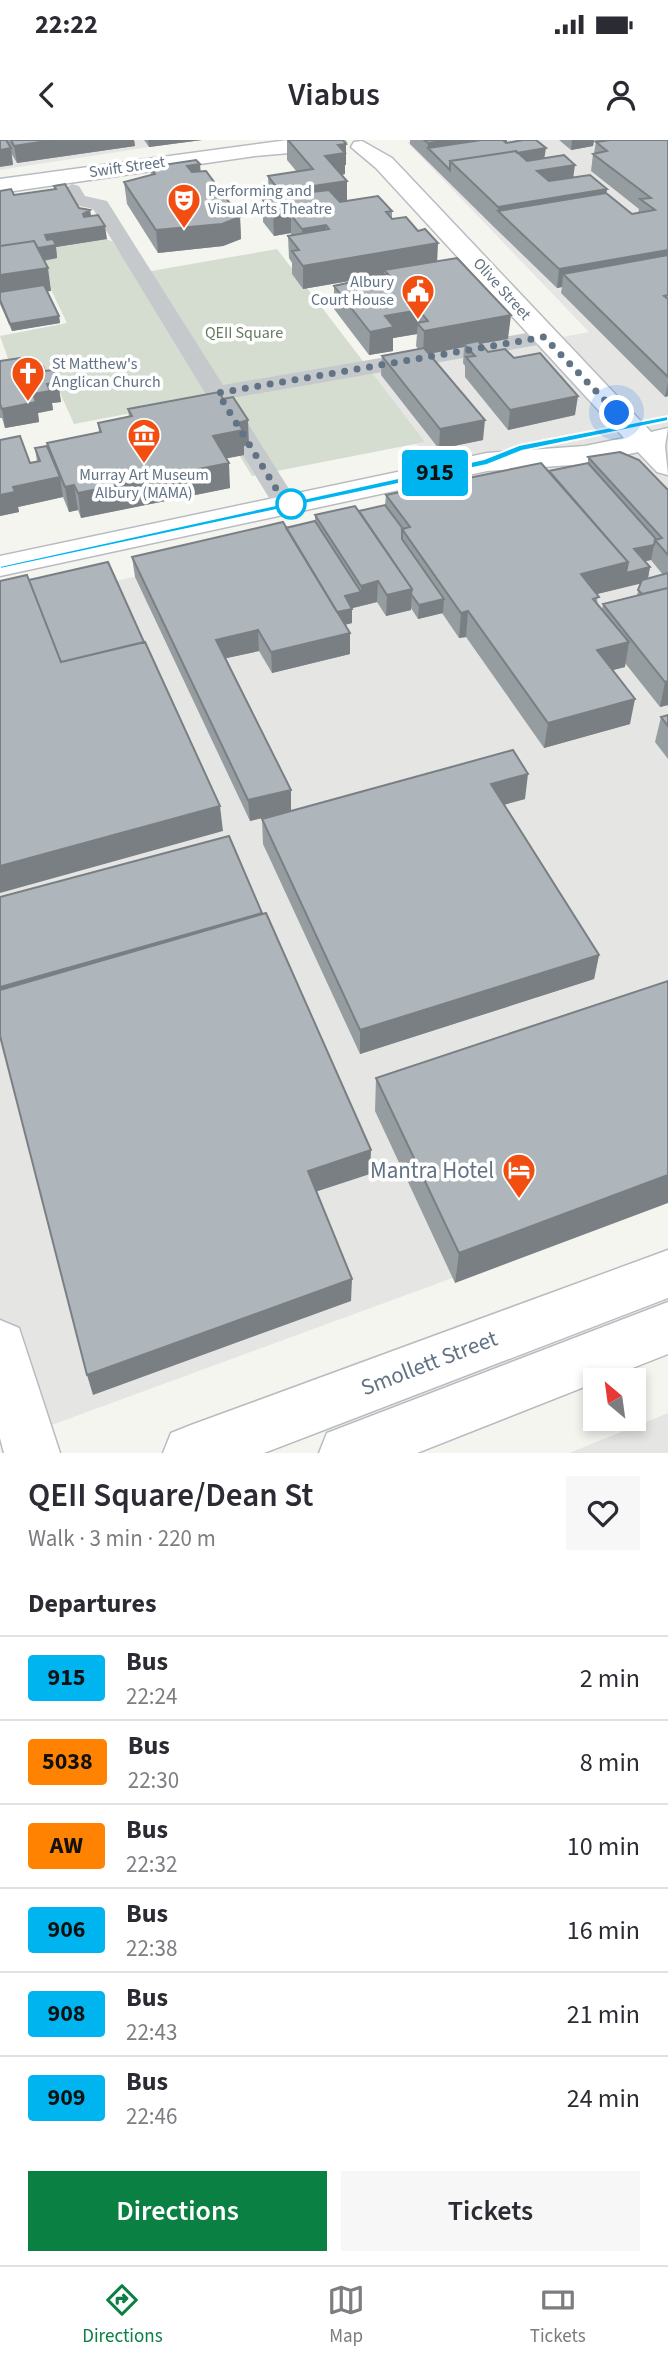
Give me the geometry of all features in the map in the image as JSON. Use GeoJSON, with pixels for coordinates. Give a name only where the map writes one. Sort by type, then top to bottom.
{"type":"FeatureCollection","features":[{"type":"Feature","properties":{"kind":"street","name":"Swift Street"},"geometry":{"type":"LineString","coordinates":[[255,149],[291,140]]}},
{"type":"Feature","properties":{"kind":"street","name":"Swift Street"},"geometry":{"type":"LineString","coordinates":[[0,186],[255,149],[332,141],[362,147]]}},
{"type":"Feature","properties":{"kind":"street"},"geometry":{"type":"LineString","coordinates":[[362,147],[388,141]]}},
{"type":"Feature","properties":{"kind":"street","name":"Olive Street"},"geometry":{"type":"LineString","coordinates":[[388,141],[396,161],[482,257],[544,337],[656,430]]}},
{"type":"Feature","properties":{"kind":"street","name":"Olive Street"},"geometry":{"type":"LineString","coordinates":[[362,147],[384,163],[482,257],[656,430],[668,466]]}},
{"type":"Feature","properties":{"kind":"street"},"geometry":{"type":"LineString","coordinates":[[72,190],[78,200],[100,205],[286,505]]}},
{"type":"Feature","properties":{"kind":"street"},"geometry":{"type":"LineString","coordinates":[[218,393],[544,337]]}},
{"type":"Feature","properties":{"kind":"street"},"geometry":{"type":"LineString","coordinates":[[0,566],[487,462],[585,455],[656,430]]}},
{"type":"Feature","properties":{"kind":"street","name":"Smollett Street"},"geometry":{"type":"LineString","coordinates":[[191,1453],[668,1274]]}},
{"type":"Feature","properties":{"kind":"street"},"geometry":{"type":"LineString","coordinates":[[347,1453],[668,1328]]}},
{"type":"Feature","properties":{"kind":"street"},"geometry":{"type":"LineString","coordinates":[[0,1346],[32,1453]]}},
{"type":"Feature","properties":{"kind":"shaded area"},"geometry":{"type":"Polygon","coordinates":[[[0,140],[195,140],[0,170],[0,140]]]}},
{"type":"Feature","properties":{"kind":"shaded area"},"geometry":{"type":"Polygon","coordinates":[[[668,140],[668,1199],[0,1444],[0,607],[459,504],[366,373],[589,332],[407,142],[668,140]]]}},
{"type":"Feature","properties":{"kind":"shaded area"},"geometry":{"type":"Polygon","coordinates":[[[668,1413],[668,1453],[569,1453],[621,1432],[646,1432],[646,1422],[668,1413]]]}},
{"type":"Feature","properties":{"kind":"green space","name":"QEII Square"},"geometry":{"type":"Polygon","coordinates":[[[107,239],[113,242],[134,274],[277,249],[425,442],[252,476],[205,399],[74,424],[52,375],[16,381],[0,336],[67,323],[38,263],[47,248],[107,239]]]}},
{"type":"Feature","properties":{"kind":"building"},"geometry":{"type":"Polygon","coordinates":[[[0,140],[6,140],[11,148],[0,150],[0,140]]]}},
{"type":"Feature","properties":{"kind":"building"},"geometry":{"type":"Polygon","coordinates":[[[11,140],[53,140],[14,146],[11,140]]]}},
{"type":"Feature","properties":{"kind":"building"},"geometry":{"type":"Polygon","coordinates":[[[288,140],[343,140],[346,144],[338,145],[345,153],[325,156],[347,181],[300,188],[304,193],[329,190],[340,202],[378,196],[392,211],[386,212],[392,219],[406,217],[418,231],[425,229],[438,243],[303,266],[292,251],[299,250],[288,236],[329,229],[326,225],[302,229],[291,215],[316,213],[312,208],[273,214],[263,200],[284,197],[268,176],[313,169],[288,140]]]}},
{"type":"Feature","properties":{"kind":"building"},"geometry":{"type":"Polygon","coordinates":[[[424,140],[449,140],[428,143],[424,140]]]}},
{"type":"Feature","properties":{"kind":"building"},"geometry":{"type":"Polygon","coordinates":[[[481,140],[503,140],[506,143],[536,140],[546,148],[450,161],[450,170],[428,148],[481,140]]]}},
{"type":"Feature","properties":{"kind":"building"},"geometry":{"type":"Polygon","coordinates":[[[668,140],[668,250],[559,269],[498,211],[606,193],[632,214],[655,210],[640,199],[651,198],[593,154],[607,151],[596,142],[668,140]]]}},
{"type":"Feature","properties":{"kind":"building"},"geometry":{"type":"Polygon","coordinates":[[[516,151],[527,161],[564,155],[575,165],[537,171],[549,181],[590,175],[607,189],[498,207],[450,161],[516,151]]]}},
{"type":"Feature","properties":{"kind":"building"},"geometry":{"type":"Polygon","coordinates":[[[196,160],[200,164],[187,166],[192,172],[206,171],[240,217],[222,224],[156,230],[124,182],[155,174],[150,167],[196,160]]]}},
{"type":"Feature","properties":{"kind":"building"},"geometry":{"type":"Polygon","coordinates":[[[65,184],[79,208],[90,210],[83,214],[84,217],[98,215],[105,226],[45,235],[47,240],[53,239],[56,245],[38,248],[34,241],[0,246],[0,191],[11,189],[14,195],[56,189],[54,186],[65,184]]]}},
{"type":"Feature","properties":{"kind":"building"},"geometry":{"type":"Polygon","coordinates":[[[34,241],[48,268],[0,275],[0,246],[34,241]]]}},
{"type":"Feature","properties":{"kind":"building"},"geometry":{"type":"Polygon","coordinates":[[[668,255],[668,295],[664,296],[668,299],[668,377],[563,274],[668,255]]]}},
{"type":"Feature","properties":{"kind":"building"},"geometry":{"type":"Polygon","coordinates":[[[457,258],[511,315],[424,331],[417,323],[428,321],[419,310],[385,316],[394,327],[370,332],[334,286],[388,274],[384,270],[457,258]]]}},
{"type":"Feature","properties":{"kind":"building"},"geometry":{"type":"Polygon","coordinates":[[[44,285],[59,316],[10,324],[0,300],[0,292],[44,285]]]}},
{"type":"Feature","properties":{"kind":"building"},"geometry":{"type":"Polygon","coordinates":[[[478,341],[488,352],[505,349],[514,358],[540,353],[578,396],[510,410],[466,357],[475,356],[464,344],[478,341]]]}},
{"type":"Feature","properties":{"kind":"building"},"geometry":{"type":"Polygon","coordinates":[[[424,348],[485,420],[440,429],[382,356],[424,348]]]}},
{"type":"Feature","properties":{"kind":"building"},"geometry":{"type":"Polygon","coordinates":[[[20,358],[25,369],[43,366],[45,371],[53,370],[58,382],[47,384],[50,391],[33,394],[36,402],[2,409],[0,361],[20,358]]]}},
{"type":"Feature","properties":{"kind":"building"},"geometry":{"type":"Polygon","coordinates":[[[219,392],[223,399],[233,397],[248,420],[238,423],[243,430],[213,436],[229,463],[78,493],[74,485],[65,487],[47,443],[101,432],[98,423],[132,416],[128,409],[219,392]]]}},
{"type":"Feature","properties":{"kind":"building"},"geometry":{"type":"Polygon","coordinates":[[[20,436],[30,463],[40,461],[35,448],[47,446],[60,477],[13,487],[15,492],[0,495],[0,440],[20,436]]]}},
{"type":"Feature","properties":{"kind":"building"},"geometry":{"type":"Polygon","coordinates":[[[620,452],[639,460],[668,490],[668,555],[655,540],[662,538],[588,457],[620,452]]]}},
{"type":"Feature","properties":{"kind":"building"},"geometry":{"type":"Polygon","coordinates":[[[541,463],[628,562],[581,574],[599,597],[593,599],[629,642],[597,650],[635,699],[548,723],[468,611],[461,613],[402,529],[410,527],[386,495],[541,463]]]}},
{"type":"Feature","properties":{"kind":"building"},"geometry":{"type":"Polygon","coordinates":[[[588,463],[656,539],[654,545],[634,549],[650,567],[626,573],[628,562],[549,471],[588,463]]]}},
{"type":"Feature","properties":{"kind":"building"},"geometry":{"type":"Polygon","coordinates":[[[385,505],[403,529],[402,539],[444,599],[419,605],[411,594],[412,589],[359,511],[385,505]]]}},
{"type":"Feature","properties":{"kind":"building"},"geometry":{"type":"Polygon","coordinates":[[[355,506],[412,589],[387,595],[378,581],[361,586],[315,515],[355,506]]]}},
{"type":"Feature","properties":{"kind":"building"},"geometry":{"type":"Polygon","coordinates":[[[315,521],[361,592],[345,596],[352,609],[337,612],[286,528],[315,521]]]}},
{"type":"Feature","properties":{"kind":"building"},"geometry":{"type":"Polygon","coordinates":[[[283,522],[350,633],[271,652],[258,630],[216,640],[291,790],[248,800],[132,557],[283,522]]]}},
{"type":"Feature","properties":{"kind":"building"},"geometry":{"type":"Polygon","coordinates":[[[108,562],[144,642],[61,662],[29,580],[108,562]]]}},
{"type":"Feature","properties":{"kind":"building"},"geometry":{"type":"Polygon","coordinates":[[[668,573],[668,588],[642,594],[638,590],[642,580],[668,573]]]}},
{"type":"Feature","properties":{"kind":"building"},"geometry":{"type":"Polygon","coordinates":[[[27,575],[61,662],[145,642],[220,806],[0,866],[0,581],[27,575]]]}},
{"type":"Feature","properties":{"kind":"building"},"geometry":{"type":"Polygon","coordinates":[[[668,588],[668,681],[665,682],[603,604],[668,588]]]}},
{"type":"Feature","properties":{"kind":"building"},"geometry":{"type":"Polygon","coordinates":[[[668,715],[668,726],[661,717],[668,715]]]}},
{"type":"Feature","properties":{"kind":"building"},"geometry":{"type":"Polygon","coordinates":[[[513,750],[528,774],[491,784],[599,955],[360,1030],[262,819],[513,750]]]}},
{"type":"Feature","properties":{"kind":"building"},"geometry":{"type":"Polygon","coordinates":[[[229,836],[262,913],[0,987],[0,897],[229,836]]]}},
{"type":"Feature","properties":{"kind":"building"},"geometry":{"type":"Polygon","coordinates":[[[266,913],[371,1150],[308,1171],[352,1279],[87,1375],[0,1036],[0,990],[266,913]]]}},
{"type":"Feature","properties":{"kind":"building"},"geometry":{"type":"Polygon","coordinates":[[[668,981],[668,1175],[459,1253],[376,1078],[668,981]]]}},
{"type":"Feature","properties":{"kind":"bus line","name":"915"},"geometry":{"type":"LineString","coordinates":[[0,566],[487,462],[519,448],[668,419]]}},
{"type":"Feature","properties":{"kind":"place","name":"Performing and Visual Arts Theatre"},"geometry":{"type":"Point","coordinates":[184,230]}},
{"type":"Feature","properties":{"kind":"place","name":"Albury Court House"},"geometry":{"type":"Point","coordinates":[418,321]}},
{"type":"Feature","properties":{"kind":"place","name":"St Matthew's Anglican Church"},"geometry":{"type":"Point","coordinates":[28,403]}},
{"type":"Feature","properties":{"kind":"place","name":"Murray Art Museum Albury (MAMA)"},"geometry":{"type":"Point","coordinates":[144,465]}},
{"type":"Feature","properties":{"kind":"place","name":"Mantra Hotel"},"geometry":{"type":"Point","coordinates":[519,1200]}},
{"type":"Feature","properties":{"kind":"route"},"geometry":{"type":"LineString","coordinates":[[291,504],[286,505],[218,393],[322,373],[373,369],[544,337],[617,413]]}}]}
